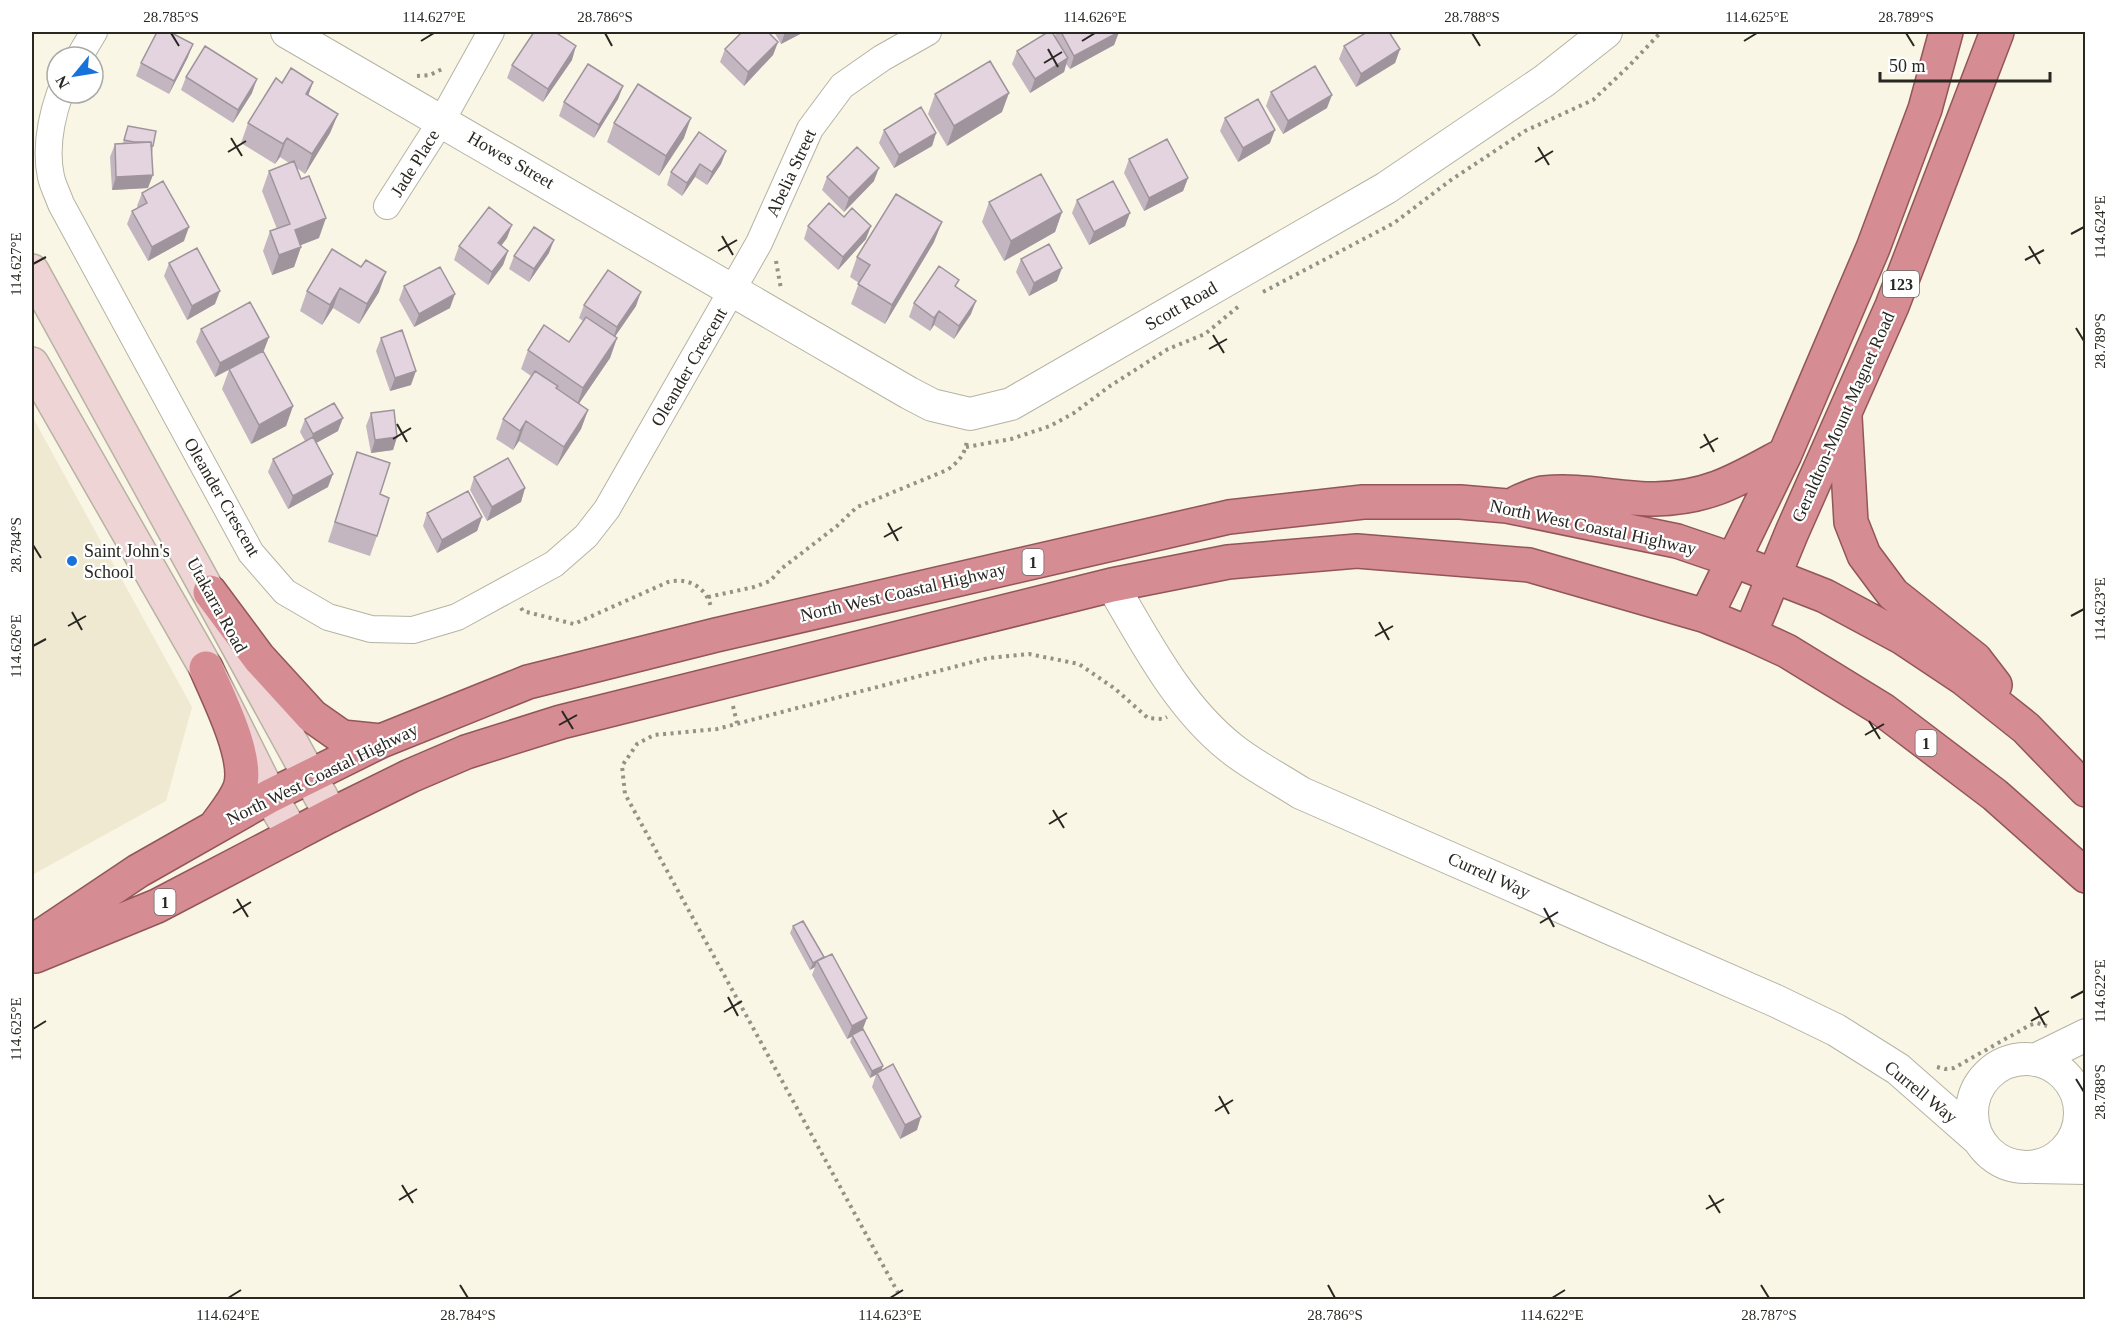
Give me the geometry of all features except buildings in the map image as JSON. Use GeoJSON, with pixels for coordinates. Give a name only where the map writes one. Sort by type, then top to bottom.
{"type":"FeatureCollection","features":[{"type":"Feature","properties":{"kind":"highway","name":"123"},"geometry":{"type":"LineString","coordinates":[[1706,616],[1785,454],[1874,248],[1925,109],[1946,32]]}},
{"type":"Feature","properties":{"kind":"highway","name":"Geraldton-Mount Magnet Road"},"geometry":{"type":"LineString","coordinates":[[1750,634],[1892,306],[1997,32]]}},
{"type":"Feature","properties":{"kind":"highway"},"geometry":{"type":"LineString","coordinates":[[1845,412],[1851,522],[1864,555],[1893,594],[1975,659],[2026,728]]}},
{"type":"Feature","properties":{"kind":"highway"},"geometry":{"type":"LineString","coordinates":[[1508,506],[1542,493],[1588,493],[1655,499],[1703,494],[1725,486],[1785,454]]}},
{"type":"Feature","properties":{"kind":"highway","name":"North West Coastal Highway"},"geometry":{"type":"LineString","coordinates":[[32,942],[138,871],[270,796],[381,741],[528,682],[716,635],[1229,517],[1363,502],[1460,502],[1508,506],[1677,541],[1825,596],[1904,638],[1963,678],[2026,728],[2085,790]]}},
{"type":"Feature","properties":{"kind":"highway","name":"1"},"geometry":{"type":"LineString","coordinates":[[32,958],[158,906],[410,776],[466,752],[561,722],[1112,585],[1228,562],[1357,550],[1529,565],[1706,616],[1750,634],[1787,651],[1883,710],[1995,795],[2085,876]]}},
{"type":"Feature","properties":{"kind":"highway"},"geometry":{"type":"LineString","coordinates":[[210,592],[259,658],[312,716],[342,737],[381,741]]}},
{"type":"Feature","properties":{"kind":"highway"},"geometry":{"type":"LineString","coordinates":[[206,668],[239,748],[242,777],[235,799],[216,825]]}},
{"type":"Feature","properties":{"kind":"main road","name":"Utakarra Road"},"geometry":{"type":"LineString","coordinates":[[32,271],[331,815]]}},
{"type":"Feature","properties":{"kind":"main road"},"geometry":{"type":"LineString","coordinates":[[32,364],[206,668],[270,796],[293,835]]}},
{"type":"Feature","properties":{"kind":"street"},"geometry":{"type":"LineString","coordinates":[[86,45],[94,32]]}},
{"type":"Feature","properties":{"kind":"street","name":"Howes Street"},"geometry":{"type":"LineString","coordinates":[[287,32],[733,291]]}},
{"type":"Feature","properties":{"kind":"street","name":"Jade Place"},"geometry":{"type":"LineString","coordinates":[[387,206],[442,120],[491,32]]}},
{"type":"Feature","properties":{"kind":"street","name":"Abelia Street"},"geometry":{"type":"LineString","coordinates":[[733,291],[759,243],[810,129],[842,86],[882,58],[928,32]]}},
{"type":"Feature","properties":{"kind":"street","name":"Scott Road"},"geometry":{"type":"LineString","coordinates":[[733,291],[932,405],[970,414],[1011,404],[1386,188],[1544,81],[1606,32]]}},
{"type":"Feature","properties":{"kind":"street","name":"Oleander Crescent"},"geometry":{"type":"LineString","coordinates":[[56,105],[49,146],[51,177],[61,204],[251,553],[285,592],[328,617],[371,629],[412,630],[457,617],[554,564],[586,536],[607,509],[733,291]]}},
{"type":"Feature","properties":{"kind":"street","name":"Currell Way"},"geometry":{"type":"LineString","coordinates":[[1112,585],[1189,705],[1231,748],[1301,793],[1776,1001],[1836,1030],[1898,1069],[1980,1141]]}},
{"type":"Feature","properties":{"kind":"street"},"geometry":{"type":"LineString","coordinates":[[2035,1060],[2085,1035]]}},
{"type":"Feature","properties":{"kind":"street"},"geometry":{"type":"LineString","coordinates":[[2032,1167],[2060,1156],[2071,1144],[2079,1127],[2082,1100],[2062,1073],[2050,1064],[2019,1059],[2005,1063],[1992,1071],[1975,1096],[1974,1127],[1980,1141],[1990,1153],[2002,1161],[2017,1166],[2032,1167],[2085,1168]]}},
{"type":"Feature","properties":{"kind":"path"},"geometry":{"type":"LineString","coordinates":[[518,603],[523,611],[574,624],[679,579],[696,585],[708,597],[754,587],[770,581],[781,569],[837,526],[857,507],[947,470],[958,462],[966,447]]}},
{"type":"Feature","properties":{"kind":"path"},"geometry":{"type":"LineString","coordinates":[[902,1299],[624,794],[622,766],[637,744],[654,735],[717,729],[988,658],[1029,654],[1079,664],[1114,688],[1148,718],[1163,719],[1175,712]]}},
{"type":"Feature","properties":{"kind":"path"},"geometry":{"type":"LineString","coordinates":[[731,699],[737,723]]}},
{"type":"Feature","properties":{"kind":"shaded area","name":"Saint John's School"},"geometry":{"type":"Polygon","coordinates":[[[32,416],[192,707],[166,801],[32,875],[32,416]]]}},
{"type":"Feature","properties":{"kind":"place","name":"Saint John's School"},"geometry":{"type":"Point","coordinates":[72,561]}}]}
